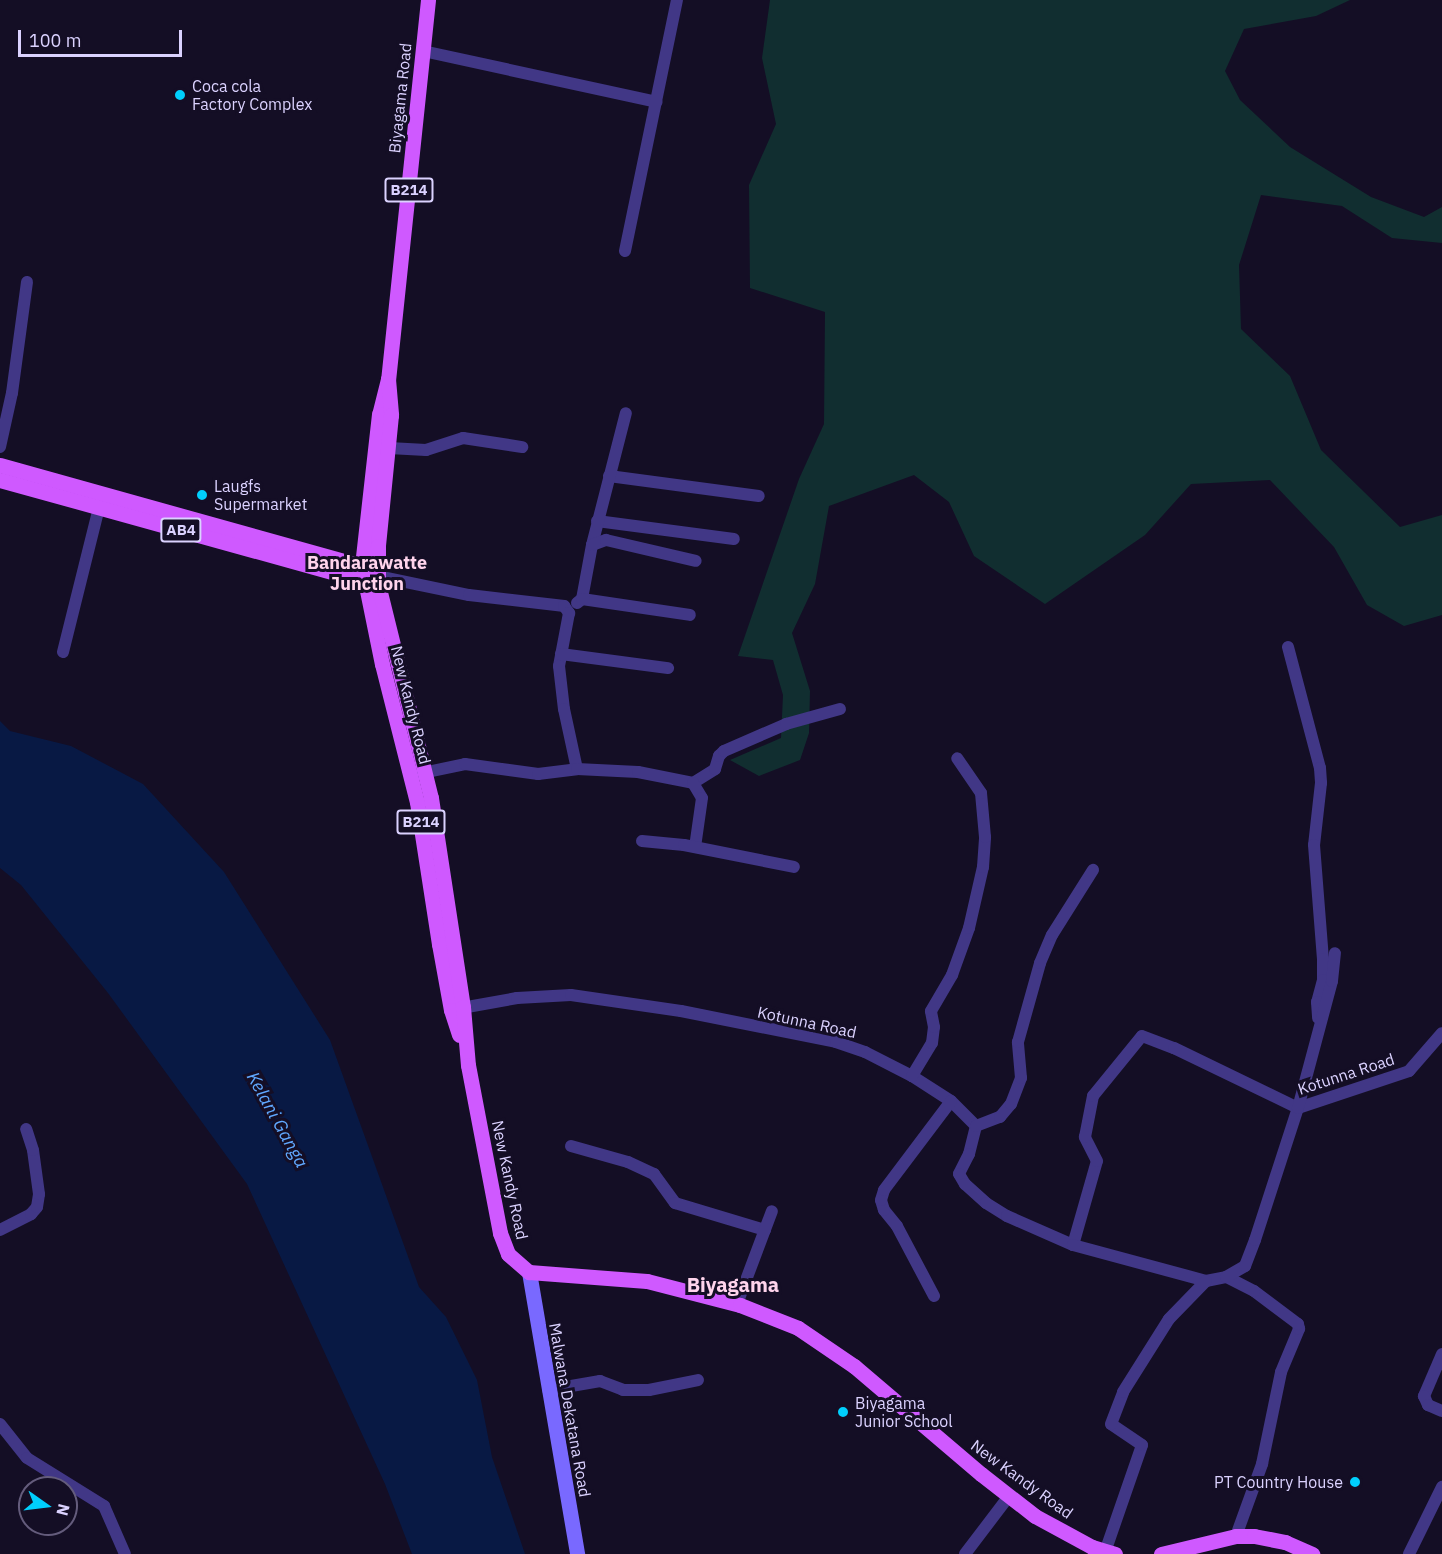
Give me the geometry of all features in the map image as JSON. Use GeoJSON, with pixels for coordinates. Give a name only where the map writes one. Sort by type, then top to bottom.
{"type":"FeatureCollection","features":[{"type":"Feature","properties":{"kind":"main road","name":"Biyagama Road"},"geometry":{"type":"LineString","coordinates":[[371,575],[380,414],[388,379],[428,0]]}},
{"type":"Feature","properties":{"kind":"main road","name":"Biyagama Road"},"geometry":{"type":"LineString","coordinates":[[371,575],[389,448],[391,416],[388,379]]}},
{"type":"Feature","properties":{"kind":"main road","name":"AB4"},"geometry":{"type":"LineString","coordinates":[[0,465],[101,501]]}},
{"type":"Feature","properties":{"kind":"main road","name":"AB4"},"geometry":{"type":"LineString","coordinates":[[0,480],[101,501],[371,575]]}},
{"type":"Feature","properties":{"kind":"main road","name":"New Kandy Road"},"geometry":{"type":"LineString","coordinates":[[371,575],[418,774],[457,1008],[500,1233],[508,1254],[529,1272],[647,1281],[737,1304],[798,1328],[829,1347],[1008,1496],[1060,1531],[1110,1553]]}},
{"type":"Feature","properties":{"kind":"main road","name":"Malwana Dekatana Road"},"geometry":{"type":"LineString","coordinates":[[529,1272],[577,1554]]}},
{"type":"Feature","properties":{"kind":"main road"},"geometry":{"type":"LineString","coordinates":[[1161,1554],[1236,1536],[1270,1538],[1312,1554]]}},
{"type":"Feature","properties":{"kind":"street"},"geometry":{"type":"LineString","coordinates":[[625,251],[677,0]]}},
{"type":"Feature","properties":{"kind":"street"},"geometry":{"type":"LineString","coordinates":[[423,51],[656,102]]}},
{"type":"Feature","properties":{"kind":"street"},"geometry":{"type":"LineString","coordinates":[[0,447],[12,393],[27,282]]}},
{"type":"Feature","properties":{"kind":"street"},"geometry":{"type":"LineString","coordinates":[[567,610],[582,599],[597,521],[626,413]]}},
{"type":"Feature","properties":{"kind":"street"},"geometry":{"type":"LineString","coordinates":[[389,448],[426,450],[464,438],[522,447]]}},
{"type":"Feature","properties":{"kind":"street"},"geometry":{"type":"LineString","coordinates":[[609,476],[759,496]]}},
{"type":"Feature","properties":{"kind":"street"},"geometry":{"type":"LineString","coordinates":[[63,652],[101,501]]}},
{"type":"Feature","properties":{"kind":"street"},"geometry":{"type":"LineString","coordinates":[[597,521],[734,539]]}},
{"type":"Feature","properties":{"kind":"street"},"geometry":{"type":"LineString","coordinates":[[592,545],[606,540],[696,561]]}},
{"type":"Feature","properties":{"kind":"street"},"geometry":{"type":"LineString","coordinates":[[371,575],[469,595],[559,605],[567,610],[569,613],[559,666],[564,709],[577,769]]}},
{"type":"Feature","properties":{"kind":"street"},"geometry":{"type":"LineString","coordinates":[[582,599],[690,615]]}},
{"type":"Feature","properties":{"kind":"street"},"geometry":{"type":"LineString","coordinates":[[1288,647],[1320,768],[1321,783],[1314,845],[1323,959],[1323,980],[1316,1012],[1320,1023]]}},
{"type":"Feature","properties":{"kind":"street"},"geometry":{"type":"LineString","coordinates":[[561,654],[668,668]]}},
{"type":"Feature","properties":{"kind":"street"},"geometry":{"type":"LineString","coordinates":[[418,774],[465,764],[538,774],[577,769],[638,772],[693,783],[715,770],[719,756],[724,751],[786,724],[840,709]]}},
{"type":"Feature","properties":{"kind":"street"},"geometry":{"type":"LineString","coordinates":[[912,1076],[932,1043],[931,1011],[952,975],[969,928],[983,867],[985,837],[981,793],[957,758]]}},
{"type":"Feature","properties":{"kind":"street"},"geometry":{"type":"LineString","coordinates":[[693,783],[702,798],[695,847]]}},
{"type":"Feature","properties":{"kind":"street"},"geometry":{"type":"LineString","coordinates":[[642,841],[695,847],[794,867]]}},
{"type":"Feature","properties":{"kind":"street"},"geometry":{"type":"LineString","coordinates":[[1093,870],[1052,935],[1040,963],[1018,1042],[1021,1078],[1011,1104],[1000,1117],[976,1126],[969,1154],[959,1174],[965,1184],[986,1203],[1007,1216],[1073,1245],[1206,1281],[1226,1277],[1245,1266],[1298,1108],[1332,981],[1335,953]]}},
{"type":"Feature","properties":{"kind":"street","name":"Kotunna Road"},"geometry":{"type":"LineString","coordinates":[[457,1008],[546,995],[571,995],[618,1000],[836,1042],[865,1052],[912,1076],[951,1101],[976,1126]]}},
{"type":"Feature","properties":{"kind":"street","name":"Kotunna Road"},"geometry":{"type":"LineString","coordinates":[[1073,1245],[1097,1161],[1085,1137],[1093,1096],[1142,1036],[1174,1048],[1298,1108],[1409,1071],[1442,1033]]}},
{"type":"Feature","properties":{"kind":"street"},"geometry":{"type":"LineString","coordinates":[[934,1296],[897,1226],[884,1210],[881,1200],[884,1190],[951,1101]]}},
{"type":"Feature","properties":{"kind":"street"},"geometry":{"type":"LineString","coordinates":[[0,1230],[32,1214],[37,1207],[39,1194],[33,1150],[26,1129]]}},
{"type":"Feature","properties":{"kind":"street"},"geometry":{"type":"LineString","coordinates":[[571,1146],[628,1162],[654,1174],[675,1203],[765,1230]]}},
{"type":"Feature","properties":{"kind":"street"},"geometry":{"type":"LineString","coordinates":[[737,1304],[772,1211]]}},
{"type":"Feature","properties":{"kind":"street"},"geometry":{"type":"LineString","coordinates":[[1226,1277],[1254,1291],[1298,1324],[1299,1329],[1281,1371],[1262,1464],[1236,1536]]}},
{"type":"Feature","properties":{"kind":"street"},"geometry":{"type":"LineString","coordinates":[[1110,1553],[1142,1445],[1111,1424],[1123,1392],[1170,1319],[1206,1281]]}},
{"type":"Feature","properties":{"kind":"street"},"geometry":{"type":"LineString","coordinates":[[1442,1354],[1424,1396],[1428,1405],[1442,1411]]}},
{"type":"Feature","properties":{"kind":"street"},"geometry":{"type":"LineString","coordinates":[[548,1390],[600,1381],[623,1390],[649,1390],[698,1380]]}},
{"type":"Feature","properties":{"kind":"street"},"geometry":{"type":"LineString","coordinates":[[0,1424],[27,1458],[104,1506],[126,1554]]}},
{"type":"Feature","properties":{"kind":"street"},"geometry":{"type":"LineString","coordinates":[[1408,1554],[1442,1487]]}},
{"type":"Feature","properties":{"kind":"street"},"geometry":{"type":"LineString","coordinates":[[965,1554],[1008,1496]]}},
{"type":"Feature","properties":{"kind":"green space"},"geometry":{"type":"Polygon","coordinates":[[[770,0],[1350,0],[1316,16],[1244,29],[1225,71],[1240,100],[1290,147],[1371,197],[1424,217],[1442,207],[1442,243],[1392,238],[1342,206],[1261,195],[1239,265],[1241,329],[1290,376],[1321,450],[1400,527],[1442,515],[1442,615],[1404,626],[1367,605],[1334,547],[1270,480],[1191,484],[1145,535],[1045,604],[974,556],[949,502],[914,475],[829,506],[815,584],[792,633],[810,691],[809,733],[800,760],[759,776],[730,760],[781,738],[783,695],[773,660],[738,656],[799,479],[824,424],[825,312],[750,288],[749,185],[776,124],[762,58],[770,0]]]}},
{"type":"Feature","properties":{"kind":"water","name":"Kelani Ganga"},"geometry":{"type":"Polygon","coordinates":[[[0,721],[10,731],[71,746],[143,784],[224,872],[330,1040],[419,1287],[446,1317],[477,1380],[492,1457],[525,1554],[412,1554],[385,1484],[247,1184],[108,993],[21,885],[0,868],[0,721]]]}},
{"type":"Feature","properties":{"kind":"place","name":"Coca cola Factory Complex"},"geometry":{"type":"Point","coordinates":[180,95]}},
{"type":"Feature","properties":{"kind":"place","name":"Laugfs Supermarket"},"geometry":{"type":"Point","coordinates":[202,495]}},
{"type":"Feature","properties":{"kind":"place","name":"Biyagama Junior School"},"geometry":{"type":"Point","coordinates":[843,1412]}},
{"type":"Feature","properties":{"kind":"place","name":"PT Country House"},"geometry":{"type":"Point","coordinates":[1355,1482]}},
{"type":"Feature","properties":{"kind":"district","name":"Bandarawatte Junction"},"geometry":{"type":"Point","coordinates":[367,574]}},
{"type":"Feature","properties":{"kind":"district","name":"Biyagama"},"geometry":{"type":"Point","coordinates":[733,1284]}}]}
